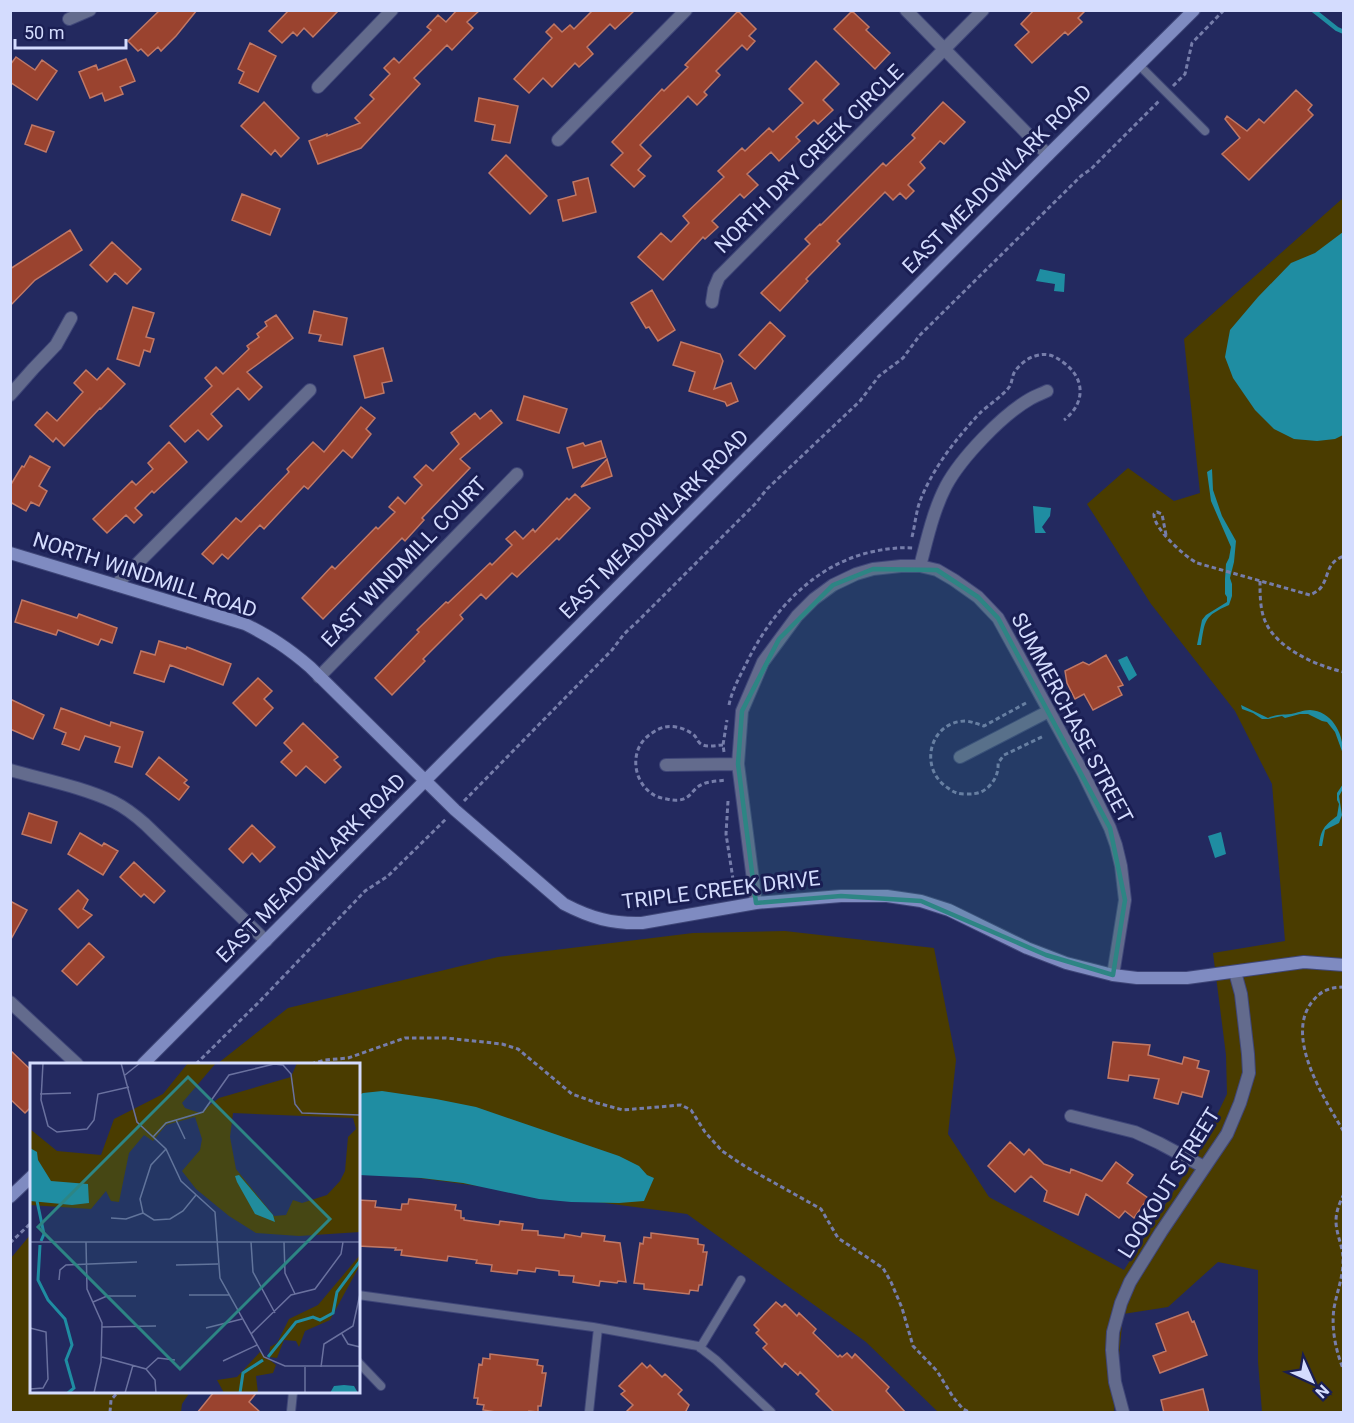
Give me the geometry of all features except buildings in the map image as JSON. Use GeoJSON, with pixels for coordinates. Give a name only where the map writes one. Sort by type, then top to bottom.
{"type":"FeatureCollection","features":[{"type":"Feature","properties":{"kind":"main road","name":"EAST MEADOWLARK ROAD"},"geometry":{"type":"LineString","coordinates":[[145,1063],[1194,10]]}},
{"type":"Feature","properties":{"kind":"main road","name":"NORTH WINDMILL ROAD"},"geometry":{"type":"LineString","coordinates":[[10,553],[245,624],[268,636],[287,647],[320,677],[425,781]]}},
{"type":"Feature","properties":{"kind":"main road","name":"TRIPLE CREEK DRIVE"},"geometry":{"type":"LineString","coordinates":[[425,781],[556,898],[581,913],[605,921],[624,924],[642,923],[756,903],[841,896],[887,896],[921,901],[949,910],[1027,948],[1066,963],[1113,975],[1137,978],[1187,978],[1304,962],[1344,965]]}},
{"type":"Feature","properties":{"kind":"main road"},"geometry":{"type":"LineString","coordinates":[[10,1197],[30,1178]]}},
{"type":"Feature","properties":{"kind":"street"},"geometry":{"type":"LineString","coordinates":[[69,19],[90,10]]}},
{"type":"Feature","properties":{"kind":"street"},"geometry":{"type":"LineString","coordinates":[[318,87],[392,10]]}},
{"type":"Feature","properties":{"kind":"street"},"geometry":{"type":"LineString","coordinates":[[558,140],[686,10]]}},
{"type":"Feature","properties":{"kind":"street"},"geometry":{"type":"LineString","coordinates":[[906,10],[1048,155]]}},
{"type":"Feature","properties":{"kind":"street","name":"NORTH DRY CREEK CIRCLE"},"geometry":{"type":"LineString","coordinates":[[712,302],[714,289],[720,277],[983,10]]}},
{"type":"Feature","properties":{"kind":"street"},"geometry":{"type":"LineString","coordinates":[[10,395],[56,345],[71,318]]}},
{"type":"Feature","properties":{"kind":"street"},"geometry":{"type":"LineString","coordinates":[[116,585],[310,390]]}},
{"type":"Feature","properties":{"kind":"street"},"geometry":{"type":"LineString","coordinates":[[920,567],[946,486],[969,454],[994,426],[1029,399],[1047,391]]}},
{"type":"Feature","properties":{"kind":"street","name":"EAST WINDMILL COURT"},"geometry":{"type":"LineString","coordinates":[[320,677],[517,474]]}},
{"type":"Feature","properties":{"kind":"street","name":"SUMMERCHASE STREET"},"geometry":{"type":"LineString","coordinates":[[756,903],[731,764],[742,711],[763,662],[797,616],[833,585],[873,569],[901,566],[937,570],[978,597],[998,618],[1083,773],[1110,828],[1121,866],[1125,900],[1113,975]]}},
{"type":"Feature","properties":{"kind":"street"},"geometry":{"type":"LineString","coordinates":[[960,757],[1049,711]]}},
{"type":"Feature","properties":{"kind":"street"},"geometry":{"type":"LineString","coordinates":[[666,765],[731,764]]}},
{"type":"Feature","properties":{"kind":"street"},"geometry":{"type":"LineString","coordinates":[[10,770],[92,793],[115,802],[131,812],[266,941]]}},
{"type":"Feature","properties":{"kind":"street","name":"LOOKOUT STREET"},"geometry":{"type":"LineString","coordinates":[[1123,1413],[1115,1383],[1112,1350],[1113,1332],[1121,1304],[1130,1282],[1227,1134],[1249,1073],[1241,994],[1235,972]]}},
{"type":"Feature","properties":{"kind":"street"},"geometry":{"type":"LineString","coordinates":[[10,1002],[75,1063]]}},
{"type":"Feature","properties":{"kind":"street"},"geometry":{"type":"LineString","coordinates":[[1071,1116],[1135,1132],[1204,1167]]}},
{"type":"Feature","properties":{"kind":"lane"},"geometry":{"type":"LineString","coordinates":[[1139,64],[1205,131]]}},
{"type":"Feature","properties":{"kind":"lane"},"geometry":{"type":"LineString","coordinates":[[700,1348],[741,1280]]}},
{"type":"Feature","properties":{"kind":"lane"},"geometry":{"type":"LineString","coordinates":[[360,1295],[598,1328],[698,1346],[716,1360],[771,1413]]}},
{"type":"Feature","properties":{"kind":"lane"},"geometry":{"type":"LineString","coordinates":[[589,1413],[598,1328]]}},
{"type":"Feature","properties":{"kind":"lane"},"geometry":{"type":"LineString","coordinates":[[360,1364],[381,1386]]}},
{"type":"Feature","properties":{"kind":"lane"},"geometry":{"type":"LineString","coordinates":[[291,1413],[293,1393]]}},
{"type":"Feature","properties":{"kind":"path"},"geometry":{"type":"LineString","coordinates":[[467,798],[612,650],[624,634],[755,504],[767,489],[860,401],[879,376],[903,358],[920,335],[1082,176],[1091,170],[1167,93],[1185,74],[1192,43],[1224,10]]}},
{"type":"Feature","properties":{"kind":"path"},"geometry":{"type":"LineString","coordinates":[[1166,535],[1162,514],[1157,512],[1154,514],[1155,522],[1166,535],[1186,557],[1197,563],[1310,595],[1323,585],[1331,564],[1344,556]]}},
{"type":"Feature","properties":{"kind":"path"},"geometry":{"type":"LineString","coordinates":[[729,708],[738,679],[766,628],[779,610],[812,580],[854,556],[892,548],[924,550]]}},
{"type":"Feature","properties":{"kind":"path"},"geometry":{"type":"LineString","coordinates":[[1260,581],[1263,616],[1271,633],[1299,655],[1344,672]]}},
{"type":"Feature","properties":{"kind":"path"},"geometry":{"type":"LineString","coordinates":[[727,717],[723,745],[731,764],[727,789]]}},
{"type":"Feature","properties":{"kind":"path"},"geometry":{"type":"LineString","coordinates":[[728,798],[726,834],[733,879]]}},
{"type":"Feature","properties":{"kind":"path"},"geometry":{"type":"LineString","coordinates":[[198,1063],[365,891],[388,876],[441,824]]}},
{"type":"Feature","properties":{"kind":"path"},"geometry":{"type":"LineString","coordinates":[[1344,987],[1332,987],[1317,995],[1307,1008],[1302,1023],[1306,1056],[1314,1078],[1344,1131]]}},
{"type":"Feature","properties":{"kind":"path"},"geometry":{"type":"LineString","coordinates":[[317,1063],[348,1058],[405,1038],[446,1038],[502,1044],[518,1049],[572,1094],[597,1103],[623,1110],[681,1105],[691,1110],[705,1132],[722,1151],[821,1209],[838,1238],[883,1268],[902,1308],[913,1346],[937,1371],[953,1397],[969,1413]]}},
{"type":"Feature","properties":{"kind":"path"},"geometry":{"type":"LineString","coordinates":[[1344,1194],[1336,1220],[1343,1262],[1334,1310],[1334,1333],[1338,1357],[1344,1371]]}},
{"type":"Feature","properties":{"kind":"path"},"geometry":{"type":"LineString","coordinates":[[10,1243],[30,1224]]}},
{"type":"Feature","properties":{"kind":"path"},"geometry":{"type":"LineString","coordinates":[[110,1413],[111,1400],[117,1393]]}},
{"type":"Feature","properties":{"kind":"highlighted area"},"geometry":{"type":"Polygon","coordinates":[[[873,569],[937,570],[978,597],[998,618],[1110,828],[1125,900],[1113,975],[1046,955],[921,901],[841,896],[756,903],[738,764],[742,711],[779,639],[833,585],[873,569]]]}},
{"type":"Feature","properties":{"kind":"shaded area"},"geometry":{"type":"Polygon","coordinates":[[[1343,198],[1343,1412],[1262,1412],[1258,1362],[1258,1270],[1218,1262],[1168,1307],[1123,1314],[1114,1412],[938,1412],[866,1342],[687,1214],[360,1172],[360,1063],[218,1063],[288,1008],[498,957],[693,933],[785,931],[934,948],[956,1060],[948,1134],[989,1197],[1124,1270],[1201,1148],[1227,1094],[1226,1055],[1213,953],[1285,941],[1272,784],[1235,711],[1151,604],[1087,504],[1128,468],[1174,501],[1200,493],[1184,339],[1343,198]]]}},
{"type":"Feature","properties":{"kind":"shaded area"},"geometry":{"type":"Polygon","coordinates":[[[1343,232],[1343,435],[1335,439],[1317,441],[1294,439],[1274,429],[1255,410],[1233,378],[1225,357],[1230,330],[1291,263],[1315,253],[1343,232]]]}},
{"type":"Feature","properties":{"kind":"shaded area"},"geometry":{"type":"Polygon","coordinates":[[[1040,269],[1065,274],[1064,292],[1054,291],[1055,284],[1036,281],[1040,269]]]}},
{"type":"Feature","properties":{"kind":"shaded area"},"geometry":{"type":"Polygon","coordinates":[[[1212,469],[1213,490],[1222,516],[1236,541],[1230,578],[1232,596],[1229,605],[1215,612],[1207,620],[1201,645],[1197,645],[1202,620],[1227,602],[1226,564],[1231,547],[1211,501],[1207,472],[1212,469]]]}},
{"type":"Feature","properties":{"kind":"shaded area"},"geometry":{"type":"Polygon","coordinates":[[[1033,506],[1051,508],[1050,516],[1042,527],[1046,533],[1035,533],[1033,506]]]}},
{"type":"Feature","properties":{"kind":"shaded area"},"geometry":{"type":"Polygon","coordinates":[[[1127,656],[1137,675],[1129,681],[1118,660],[1127,656]]]}},
{"type":"Feature","properties":{"kind":"shaded area"},"geometry":{"type":"Polygon","coordinates":[[[1241,705],[1268,718],[1307,710],[1325,714],[1339,732],[1343,754],[1335,732],[1327,722],[1308,714],[1262,719],[1242,709],[1241,705]]]}},
{"type":"Feature","properties":{"kind":"shaded area"},"geometry":{"type":"Polygon","coordinates":[[[1343,784],[1339,796],[1342,815],[1339,823],[1325,830],[1322,846],[1319,846],[1324,828],[1337,816],[1339,804],[1337,793],[1343,784]]]}},
{"type":"Feature","properties":{"kind":"shaded area"},"geometry":{"type":"Polygon","coordinates":[[[1221,832],[1226,854],[1215,858],[1208,836],[1221,832]]]}},
{"type":"Feature","properties":{"kind":"shaded area"},"geometry":{"type":"Polygon","coordinates":[[[382,1091],[476,1107],[619,1156],[639,1166],[647,1175],[654,1178],[644,1201],[619,1203],[539,1199],[463,1183],[360,1175],[360,1094],[382,1091]]]}},
{"type":"Feature","properties":{"kind":"shaded area"},"geometry":{"type":"Polygon","coordinates":[[[30,1235],[30,1393],[189,1393],[182,1404],[181,1412],[11,1412],[11,1258],[30,1235]]]}},
{"type":"Feature","properties":{"kind":"waterway"},"geometry":{"type":"LineString","coordinates":[[1313,10],[1344,32]]}}]}
